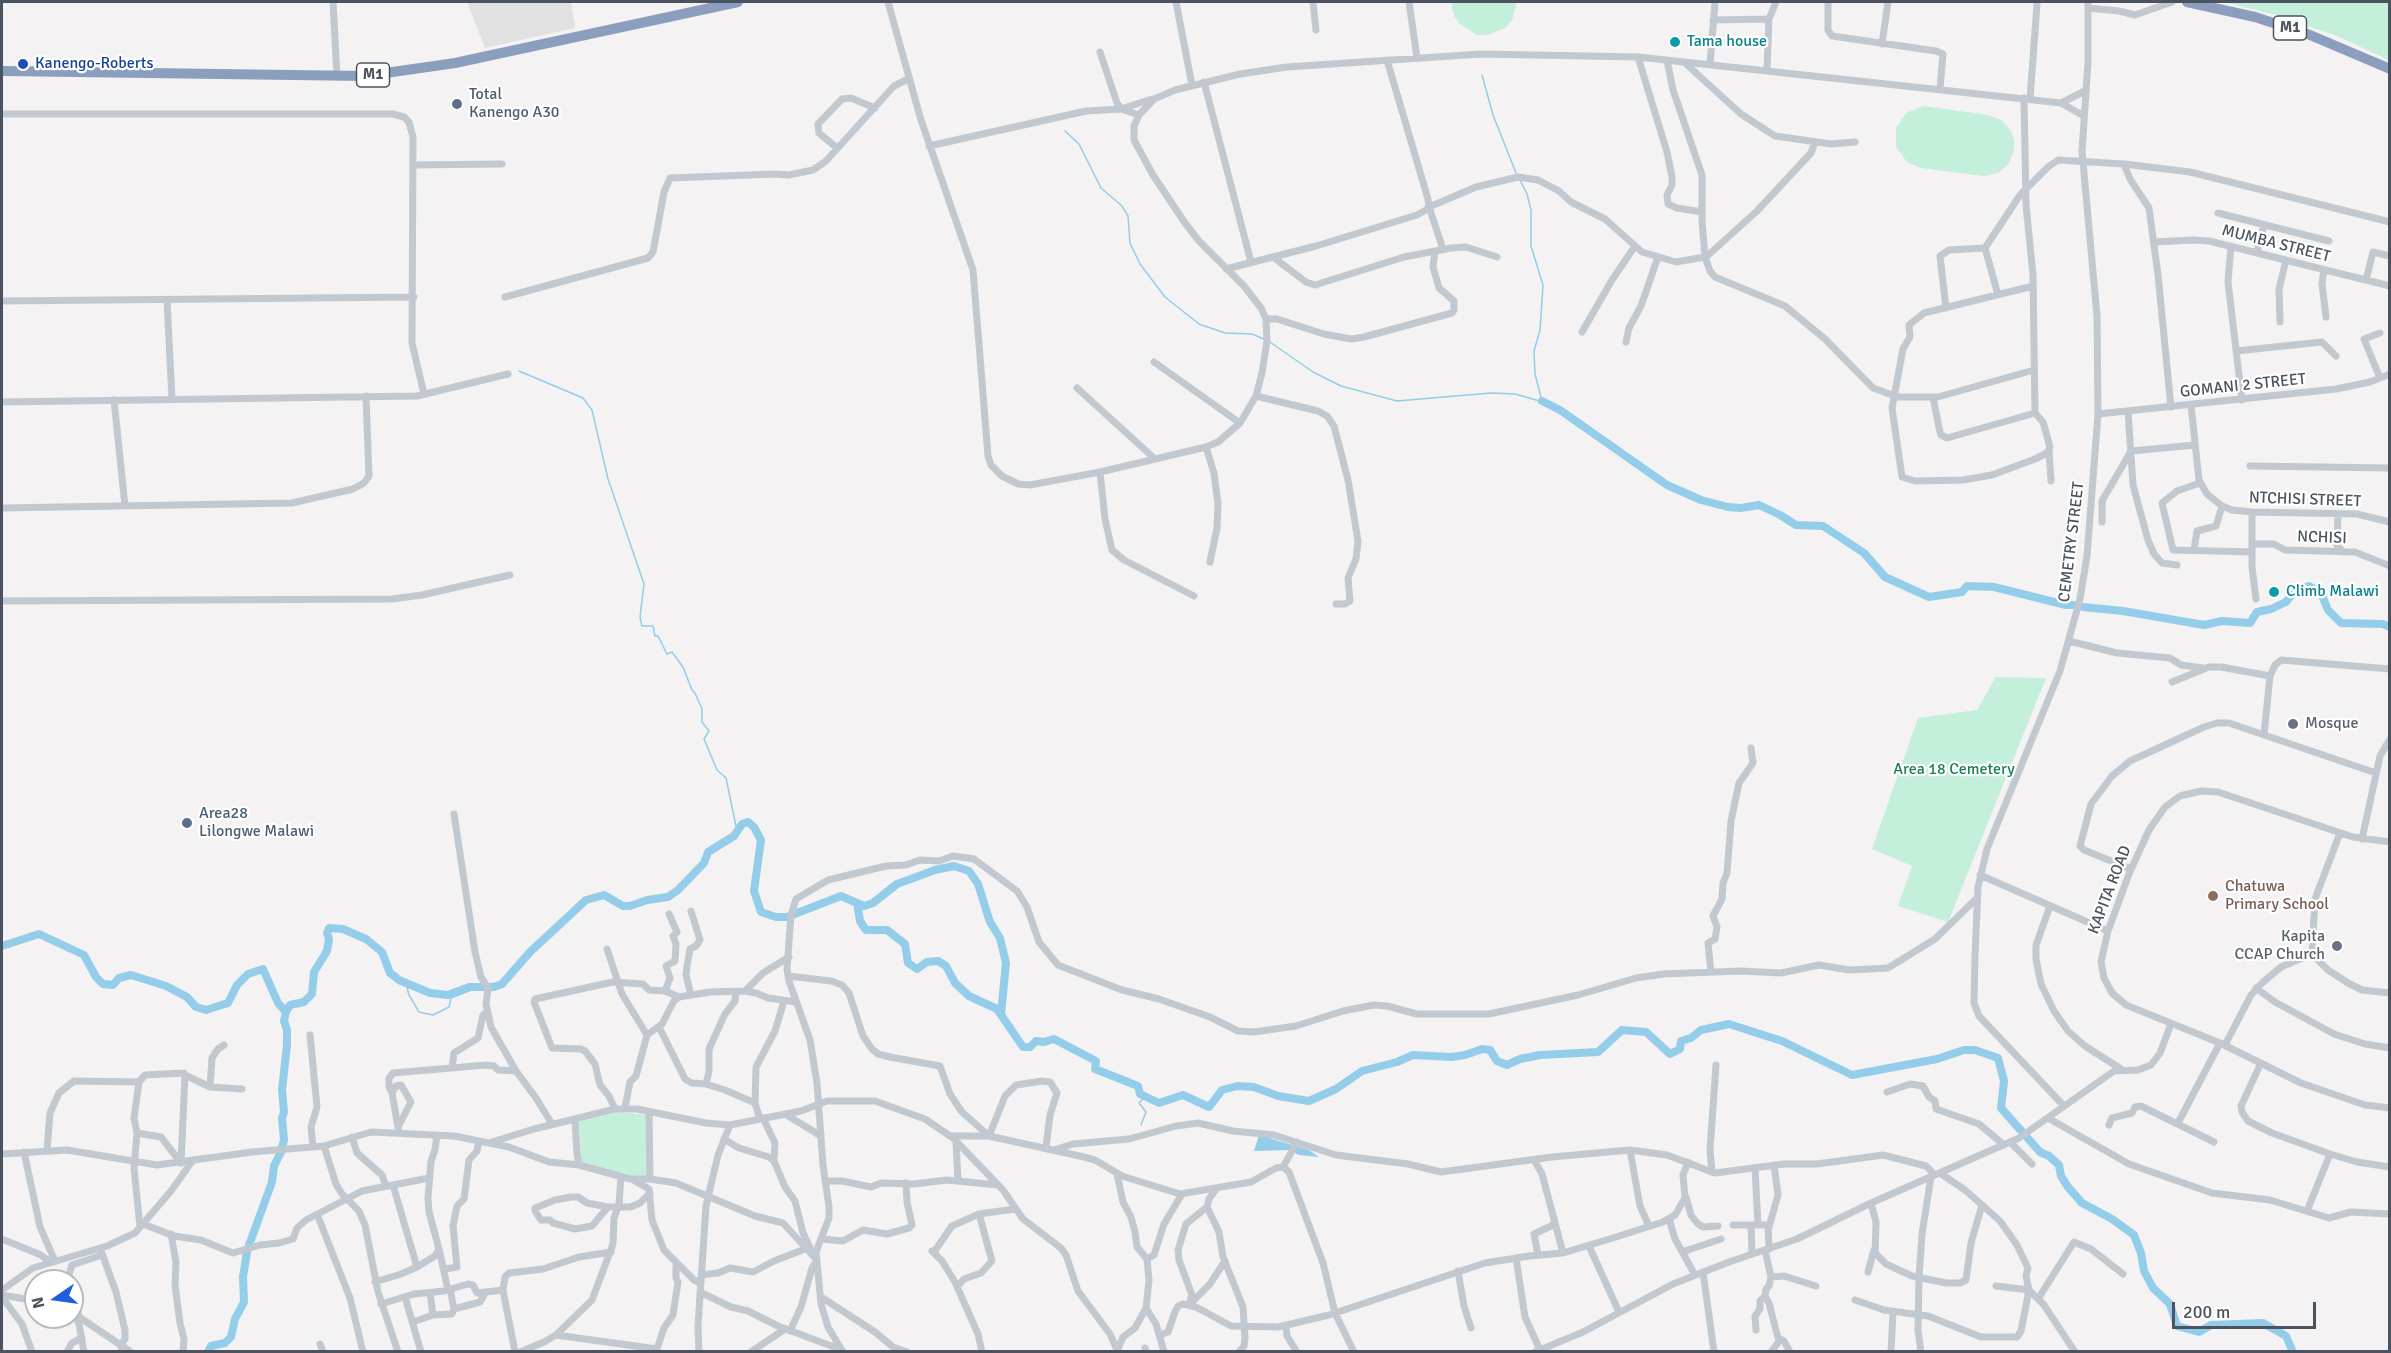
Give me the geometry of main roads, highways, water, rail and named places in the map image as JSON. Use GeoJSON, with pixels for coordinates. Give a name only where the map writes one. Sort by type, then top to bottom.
{"type":"FeatureCollection","features":[{"type":"Feature","properties":{"kind":"highway","name":"M1"},"geometry":{"type":"LineString","coordinates":[[2,64],[337,73],[438,59],[710,2]]}},
{"type":"Feature","properties":{"kind":"highway","name":"M1"},"geometry":{"type":"LineString","coordinates":[[2,72],[393,73],[454,63],[738,2]]}},
{"type":"Feature","properties":{"kind":"highway","name":"M1"},"geometry":{"type":"LineString","coordinates":[[2187,2],[2255,17],[2310,34],[2390,69]]}},
{"type":"Feature","properties":{"kind":"highway","name":"M1"},"geometry":{"type":"LineString","coordinates":[[2218,2],[2321,33],[2390,62]]}},
{"type":"Feature","properties":{"kind":"water"},"geometry":{"type":"Polygon","coordinates":[[[1259,1135],[1309,1150],[1319,1157],[1299,1155],[1288,1150],[1254,1151],[1259,1135]]]}},
{"type":"Feature","properties":{"kind":"waterway"},"geometry":{"type":"LineString","coordinates":[[1482,75],[1493,115],[1516,173]]}},
{"type":"Feature","properties":{"kind":"waterway"},"geometry":{"type":"LineString","coordinates":[[1065,131],[1079,144],[1101,188],[1122,206],[1128,216],[1130,243],[1140,264],[1165,297],[1199,324],[1225,333],[1252,334],[1264,339]]}},
{"type":"Feature","properties":{"kind":"waterway"},"geometry":{"type":"LineString","coordinates":[[1520,180],[1531,210],[1531,246],[1543,285],[1540,330],[1534,351],[1535,374],[1542,401]]}},
{"type":"Feature","properties":{"kind":"waterway"},"geometry":{"type":"LineString","coordinates":[[1270,342],[1313,372],[1341,386],[1397,401],[1491,393],[1515,394],[1540,401]]}},
{"type":"Feature","properties":{"kind":"waterway"},"geometry":{"type":"LineString","coordinates":[[519,371],[583,398],[592,410],[608,479],[644,584],[640,617],[642,626],[653,626],[655,636],[658,636],[667,654],[672,652],[683,667],[702,709],[702,722],[709,731],[704,739],[717,770],[726,778],[737,831]]}},
{"type":"Feature","properties":{"kind":"waterway"},"geometry":{"type":"LineString","coordinates":[[1542,401],[1560,410],[1667,485],[1701,500],[1728,507],[1741,508],[1759,505],[1796,525],[1823,526],[1864,553],[1885,577],[1929,597],[1962,592],[1967,586],[1994,587],[2073,605]]}},
{"type":"Feature","properties":{"kind":"waterway"},"geometry":{"type":"LineString","coordinates":[[2083,607],[2123,611],[2204,625],[2222,621],[2250,623],[2257,612],[2286,602],[2294,592],[2309,586],[2321,593],[2328,610],[2341,623],[2383,624],[2390,627]]}},
{"type":"Feature","properties":{"kind":"waterway"},"geometry":{"type":"LineString","coordinates":[[2,946],[39,934],[84,955],[96,977],[103,984],[113,985],[119,978],[131,975],[166,986],[187,997],[196,1007],[206,1010],[228,1003],[237,985],[248,974],[263,969],[278,1003],[286,1012],[290,1005],[304,1002],[312,994],[314,972],[327,951],[329,928],[343,929],[366,939],[382,952],[390,973],[399,980],[430,993],[448,995],[469,987],[494,987],[502,984],[530,952],[586,900],[604,895],[623,906],[630,906],[647,900],[668,897],[704,863],[708,852],[734,836],[742,824],[748,822],[754,827],[761,840],[754,891],[761,912],[776,917],[787,917],[841,896],[857,903],[860,921],[866,930],[887,930],[905,944],[908,963],[917,969],[927,962],[938,961],[946,966],[955,983],[969,996],[997,1009],[1023,1047],[1030,1047],[1036,1041],[1044,1042],[1054,1039],[1096,1061],[1095,1069],[1138,1086],[1140,1094],[1159,1103],[1183,1095],[1209,1107],[1222,1090],[1237,1086],[1254,1087],[1278,1096],[1309,1101],[1336,1089],[1362,1071],[1397,1062],[1413,1055],[1451,1057],[1482,1049],[1490,1050],[1497,1061],[1507,1065],[1520,1059],[1540,1055],[1598,1052],[1622,1030],[1646,1032],[1670,1054],[1680,1049],[1681,1041],[1691,1038],[1701,1030],[1729,1024],[1782,1041],[1852,1075],[1937,1059],[1964,1050],[1975,1050],[1998,1058],[2004,1081],[2001,1108],[2040,1152],[2059,1165],[2061,1176],[2068,1187],[2082,1203],[2112,1219],[2134,1235],[2141,1253],[2144,1271],[2153,1288],[2170,1304],[2177,1326],[2199,1332],[2211,1325],[2263,1323],[2286,1336],[2293,1352]]}},
{"type":"Feature","properties":{"kind":"waterway"},"geometry":{"type":"LineString","coordinates":[[857,903],[864,906],[873,903],[897,884],[935,870],[954,866],[969,871],[978,884],[990,922],[1000,938],[1006,963],[1001,1014]]}},
{"type":"Feature","properties":{"kind":"waterway"},"geometry":{"type":"LineString","coordinates":[[406,984],[409,995],[419,1012],[433,1015],[449,1007],[451,998],[479,987]]}},
{"type":"Feature","properties":{"kind":"waterway"},"geometry":{"type":"LineString","coordinates":[[282,1147],[284,1140],[282,1090],[287,1045],[287,1030],[284,1021],[286,1012]]}},
{"type":"Feature","properties":{"kind":"waterway"},"geometry":{"type":"LineString","coordinates":[[1141,1125],[1146,1112],[1139,1103],[1145,1097]]}},
{"type":"Feature","properties":{"kind":"waterway"},"geometry":{"type":"LineString","coordinates":[[248,1248],[272,1182],[274,1166],[281,1152]]}},
{"type":"Feature","properties":{"kind":"waterway"},"geometry":{"type":"LineString","coordinates":[[208,1352],[211,1346],[225,1343],[231,1337],[235,1319],[244,1302],[243,1277],[247,1252]]}},
{"type":"Feature","properties":{"kind":"place","name":"Tama house"},"geometry":{"type":"Point","coordinates":[1675,42]}},
{"type":"Feature","properties":{"kind":"place","name":"Kanengo-Roberts"},"geometry":{"type":"Point","coordinates":[23,64]}},
{"type":"Feature","properties":{"kind":"place","name":"Total Kanengo A30"},"geometry":{"type":"Point","coordinates":[457,104]}},
{"type":"Feature","properties":{"kind":"place","name":"Climb Malawi"},"geometry":{"type":"Point","coordinates":[2274,592]}},
{"type":"Feature","properties":{"kind":"place","name":"Mosque"},"geometry":{"type":"Point","coordinates":[2293,724]}},
{"type":"Feature","properties":{"kind":"place","name":"Area28 Lilongwe Malawi"},"geometry":{"type":"Point","coordinates":[187,823]}},
{"type":"Feature","properties":{"kind":"place","name":"Chatuwa Primary School"},"geometry":{"type":"Point","coordinates":[2213,896]}},
{"type":"Feature","properties":{"kind":"place","name":"Kapita CCAP Church"},"geometry":{"type":"Point","coordinates":[2337,946]}},
{"type":"Feature","properties":{"kind":"park label","name":"Area 18 Cemetery"},"geometry":{"type":"Point","coordinates":[1954,770]}}]}
